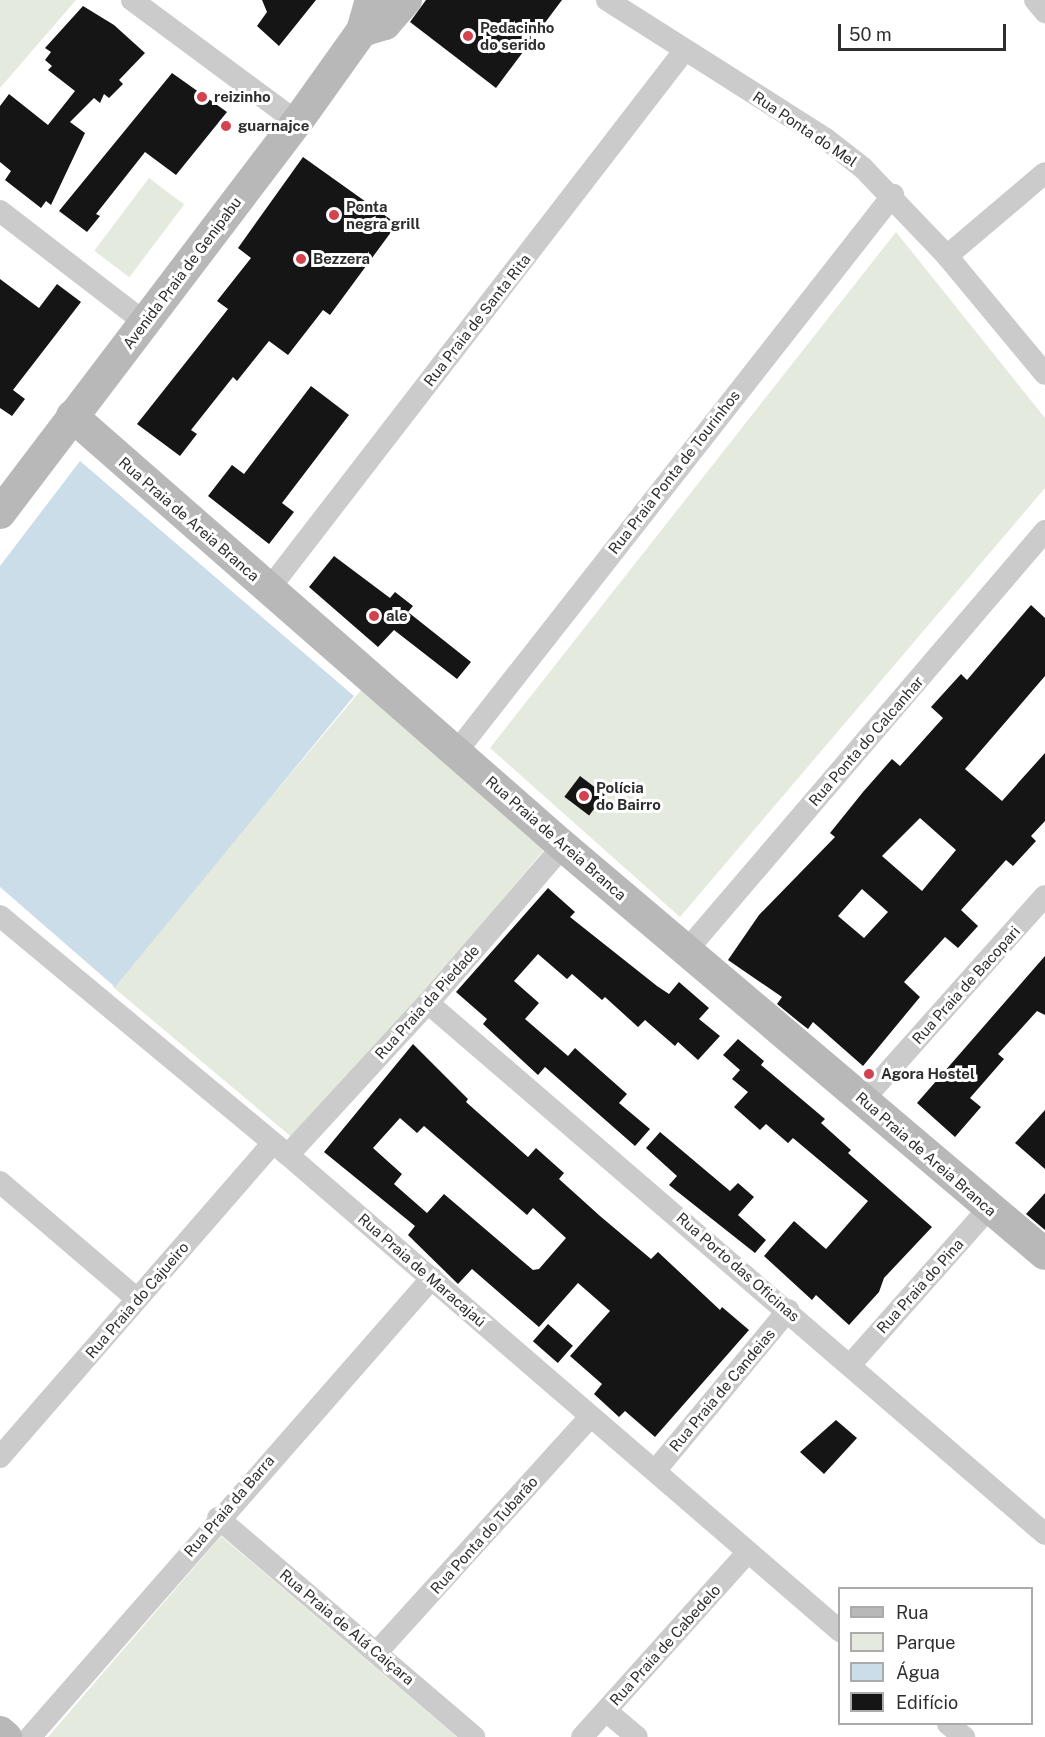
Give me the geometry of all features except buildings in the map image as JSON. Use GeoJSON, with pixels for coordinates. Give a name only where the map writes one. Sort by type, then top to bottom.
{"type":"FeatureCollection","features":[{"type":"Feature","properties":{"kind":"street"},"geometry":{"type":"LineString","coordinates":[[132,0],[297,122]]}},
{"type":"Feature","properties":{"kind":"street","name":"Avenida Praia de Genipabu"},"geometry":{"type":"LineString","coordinates":[[2,506],[297,122],[362,31],[370,0]]}},
{"type":"Feature","properties":{"kind":"street"},"geometry":{"type":"LineString","coordinates":[[362,31],[385,24],[406,0]]}},
{"type":"Feature","properties":{"kind":"street","name":"Rua Ponta do Mel"},"geometry":{"type":"LineString","coordinates":[[607,0],[826,139],[893,195],[1045,374]]}},
{"type":"Feature","properties":{"kind":"street"},"geometry":{"type":"LineString","coordinates":[[1035,0],[1045,12]]}},
{"type":"Feature","properties":{"kind":"street","name":"Rua Praia de Santa Rita"},"geometry":{"type":"LineString","coordinates":[[269,589],[684,51]]}},
{"type":"Feature","properties":{"kind":"street"},"geometry":{"type":"LineString","coordinates":[[947,256],[1045,173]]}},
{"type":"Feature","properties":{"kind":"street","name":"Rua Praia Ponta de Tourinhos"},"geometry":{"type":"LineString","coordinates":[[457,751],[893,195]]}},
{"type":"Feature","properties":{"kind":"street"},"geometry":{"type":"LineString","coordinates":[[0,211],[144,322]]}},
{"type":"Feature","properties":{"kind":"street","name":"Rua Praia de Areia Branca"},"geometry":{"type":"LineString","coordinates":[[72,417],[563,846],[989,1209],[1045,1254]]}},
{"type":"Feature","properties":{"kind":"street","name":"Rua Ponta do Calcanhar"},"geometry":{"type":"LineString","coordinates":[[687,950],[1045,531]]}},
{"type":"Feature","properties":{"kind":"street","name":"Rua Praia da Piedade"},"geometry":{"type":"LineString","coordinates":[[281,1149],[428,1003],[563,846]]}},
{"type":"Feature","properties":{"kind":"street","name":"Rua Praia de Bacopari"},"geometry":{"type":"LineString","coordinates":[[863,1100],[1045,896]]}},
{"type":"Feature","properties":{"kind":"street","name":"Rua Praia de Maracajaú"},"geometry":{"type":"LineString","coordinates":[[0,916],[281,1149],[838,1629]]}},
{"type":"Feature","properties":{"kind":"street","name":"Rua Porto das Oficinas"},"geometry":{"type":"LineString","coordinates":[[428,1003],[851,1364],[1045,1534]]}},
{"type":"Feature","properties":{"kind":"street","name":"Rua Praia do Cajueiro"},"geometry":{"type":"LineString","coordinates":[[1,1456],[137,1299],[281,1149]]}},
{"type":"Feature","properties":{"kind":"street"},"geometry":{"type":"LineString","coordinates":[[0,1182],[137,1299]]}},
{"type":"Feature","properties":{"kind":"street","name":"Rua Praia do Pina"},"geometry":{"type":"LineString","coordinates":[[851,1364],[989,1209]]}},
{"type":"Feature","properties":{"kind":"street","name":"Rua Praia da Barra"},"geometry":{"type":"LineString","coordinates":[[30,1737],[218,1518],[432,1278]]}},
{"type":"Feature","properties":{"kind":"street","name":"Rua Praia de Candeias"},"geometry":{"type":"LineString","coordinates":[[655,1471],[788,1310]]}},
{"type":"Feature","properties":{"kind":"street","name":"Rua Ponta do Tubarão"},"geometry":{"type":"LineString","coordinates":[[377,1652],[591,1417]]}},
{"type":"Feature","properties":{"kind":"street","name":"Rua Praia de Alá Caiçara"},"geometry":{"type":"LineString","coordinates":[[218,1518],[474,1737]]}},
{"type":"Feature","properties":{"kind":"street","name":"Rua Praia de Cabedelo"},"geometry":{"type":"LineString","coordinates":[[582,1737],[747,1553]]}},
{"type":"Feature","properties":{"kind":"street"},"geometry":{"type":"LineString","coordinates":[[606,1711],[637,1737]]}},
{"type":"Feature","properties":{"kind":"street"},"geometry":{"type":"LineString","coordinates":[[949,1725],[964,1737]]}},
{"type":"Feature","properties":{"kind":"street"},"geometry":{"type":"LineString","coordinates":[[0,1732],[6,1737]]}},
{"type":"Feature","properties":{"kind":"green space"},"geometry":{"type":"Polygon","coordinates":[[[0,0],[76,0],[0,88],[0,0]]]}},
{"type":"Feature","properties":{"kind":"green space"},"geometry":{"type":"Polygon","coordinates":[[[149,178],[184,204],[129,277],[94,251],[149,178]]]}},
{"type":"Feature","properties":{"kind":"green space"},"geometry":{"type":"Polygon","coordinates":[[[896,232],[1045,418],[1045,488],[680,917],[490,748],[896,232]]]}},
{"type":"Feature","properties":{"kind":"green space"},"geometry":{"type":"Polygon","coordinates":[[[361,690],[547,846],[298,1143],[112,986],[361,690]]]}},
{"type":"Feature","properties":{"kind":"green space"},"geometry":{"type":"Polygon","coordinates":[[[221,1536],[457,1737],[48,1737],[221,1536]]]}},
{"type":"Feature","properties":{"kind":"water"},"geometry":{"type":"Polygon","coordinates":[[[80,461],[354,696],[115,987],[0,887],[0,566],[80,461]]]}},
{"type":"Feature","properties":{"kind":"place","name":"Pedacinho do serido"},"geometry":{"type":"Point","coordinates":[468,36]}},
{"type":"Feature","properties":{"kind":"place","name":"reizinho"},"geometry":{"type":"Point","coordinates":[202,97]}},
{"type":"Feature","properties":{"kind":"place","name":"guarnajce"},"geometry":{"type":"Point","coordinates":[226,126]}},
{"type":"Feature","properties":{"kind":"place","name":"Ponta negra grill"},"geometry":{"type":"Point","coordinates":[334,215]}},
{"type":"Feature","properties":{"kind":"place","name":"Bezzera"},"geometry":{"type":"Point","coordinates":[301,259]}},
{"type":"Feature","properties":{"kind":"place","name":"ale"},"geometry":{"type":"Point","coordinates":[374,616]}},
{"type":"Feature","properties":{"kind":"place","name":"Polícia do Bairro"},"geometry":{"type":"Point","coordinates":[584,796]}},
{"type":"Feature","properties":{"kind":"place","name":"Agora Hostel"},"geometry":{"type":"Point","coordinates":[869,1074]}}]}
